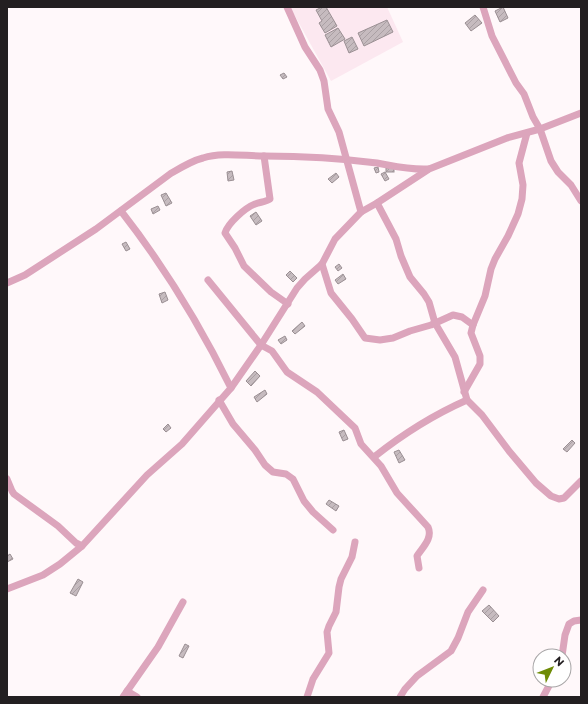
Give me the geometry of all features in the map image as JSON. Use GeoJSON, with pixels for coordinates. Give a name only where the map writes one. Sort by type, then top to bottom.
{"type":"FeatureCollection","features":[{"type":"Feature","properties":{"kind":"street"},"geometry":{"type":"LineString","coordinates":[[287,7],[305,47],[320,70],[324,81],[328,109],[339,132],[361,212]]}},
{"type":"Feature","properties":{"kind":"street"},"geometry":{"type":"LineString","coordinates":[[483,7],[492,36],[516,83],[524,94],[540,129],[551,161],[558,172],[571,185],[581,200]]}},
{"type":"Feature","properties":{"kind":"street"},"geometry":{"type":"LineString","coordinates":[[7,589],[43,575],[60,564],[82,546],[147,475],[182,444],[230,388],[261,345],[297,288],[322,264],[335,239],[361,212],[429,169],[507,138],[540,129],[581,113]]}},
{"type":"Feature","properties":{"kind":"street"},"geometry":{"type":"LineString","coordinates":[[464,392],[478,370],[481,360],[471,333],[473,325],[485,296],[495,258],[508,236],[518,214],[522,199],[523,184],[519,163],[526,133]]}},
{"type":"Feature","properties":{"kind":"street"},"geometry":{"type":"LineString","coordinates":[[7,283],[13,282],[36,269],[96,229],[170,174],[193,161],[210,156],[279,156],[347,160],[411,169],[429,169]]}},
{"type":"Feature","properties":{"kind":"street"},"geometry":{"type":"LineString","coordinates":[[264,156],[270,199],[268,201],[256,204],[241,214],[231,223],[225,233],[244,266],[271,292],[288,304]]}},
{"type":"Feature","properties":{"kind":"street"},"geometry":{"type":"LineString","coordinates":[[377,203],[396,239],[410,277],[429,302],[435,323],[455,357],[464,392],[468,400],[482,415],[515,459],[545,491],[559,499],[564,498],[581,481]]}},
{"type":"Feature","properties":{"kind":"street"},"geometry":{"type":"LineString","coordinates":[[121,211],[148,246],[186,304],[230,388]]}},
{"type":"Feature","properties":{"kind":"street"},"geometry":{"type":"LineString","coordinates":[[322,264],[331,293],[365,338],[380,340],[393,338],[456,315],[462,317],[473,325]]}},
{"type":"Feature","properties":{"kind":"street"},"geometry":{"type":"LineString","coordinates":[[208,280],[261,345],[272,351],[287,372],[317,392],[355,428],[361,444],[374,457],[397,494],[428,527],[430,531],[429,537],[417,556],[419,568]]}},
{"type":"Feature","properties":{"kind":"street"},"geometry":{"type":"LineString","coordinates":[[219,400],[234,424],[265,465],[273,472],[286,474],[293,479],[304,501],[313,512],[333,530]]}},
{"type":"Feature","properties":{"kind":"street"},"geometry":{"type":"LineString","coordinates":[[374,457],[410,431],[446,409],[468,400]]}},
{"type":"Feature","properties":{"kind":"street"},"geometry":{"type":"LineString","coordinates":[[7,479],[14,494],[58,526],[76,543],[82,546]]}},
{"type":"Feature","properties":{"kind":"street"},"geometry":{"type":"LineString","coordinates":[[307,697],[313,679],[329,653],[327,632],[336,612],[339,586],[352,558],[355,542]]}},
{"type":"Feature","properties":{"kind":"street"},"geometry":{"type":"LineString","coordinates":[[400,697],[417,676],[451,651],[458,638],[468,612],[483,590]]}},
{"type":"Feature","properties":{"kind":"street"},"geometry":{"type":"LineString","coordinates":[[122,697],[158,648],[182,602]]}},
{"type":"Feature","properties":{"kind":"street"},"geometry":{"type":"LineString","coordinates":[[563,648],[565,635],[569,624],[574,621],[581,620]]}},
{"type":"Feature","properties":{"kind":"street"},"geometry":{"type":"LineString","coordinates":[[543,697],[548,688]]}},
{"type":"Feature","properties":{"kind":"street"},"geometry":{"type":"LineString","coordinates":[[127,691],[137,697]]}},
{"type":"Feature","properties":{"kind":"shaded area"},"geometry":{"type":"Polygon","coordinates":[[[290,7],[387,7],[403,42],[331,81],[290,7]]]}},
{"type":"Feature","properties":{"kind":"building"},"geometry":{"type":"Polygon","coordinates":[[[326,7],[337,26],[325,33],[319,23],[322,21],[316,10],[326,7]]]}},
{"type":"Feature","properties":{"kind":"building"},"geometry":{"type":"Polygon","coordinates":[[[503,7],[508,18],[500,22],[495,11],[503,7]]]}},
{"type":"Feature","properties":{"kind":"building"},"geometry":{"type":"Polygon","coordinates":[[[475,15],[482,23],[471,31],[465,23],[475,15]]]}},
{"type":"Feature","properties":{"kind":"building"},"geometry":{"type":"Polygon","coordinates":[[[387,20],[393,32],[364,46],[358,33],[387,20]]]}},
{"type":"Feature","properties":{"kind":"building"},"geometry":{"type":"Polygon","coordinates":[[[338,28],[345,39],[331,47],[325,35],[338,28]]]}},
{"type":"Feature","properties":{"kind":"building"},"geometry":{"type":"Polygon","coordinates":[[[352,37],[358,49],[349,53],[344,41],[352,37]]]}},
{"type":"Feature","properties":{"kind":"building"},"geometry":{"type":"Polygon","coordinates":[[[284,73],[287,77],[283,79],[280,75],[284,73]]]}},
{"type":"Feature","properties":{"kind":"building"},"geometry":{"type":"Polygon","coordinates":[[[378,167],[379,172],[376,173],[374,168],[378,167]]]}},
{"type":"Feature","properties":{"kind":"building"},"geometry":{"type":"Polygon","coordinates":[[[386,168],[394,168],[394,172],[386,172],[386,168]]]}},
{"type":"Feature","properties":{"kind":"building"},"geometry":{"type":"Polygon","coordinates":[[[232,171],[234,180],[228,181],[227,172],[232,171]]]}},
{"type":"Feature","properties":{"kind":"building"},"geometry":{"type":"Polygon","coordinates":[[[385,172],[389,179],[385,181],[381,174],[385,172]]]}},
{"type":"Feature","properties":{"kind":"building"},"geometry":{"type":"Polygon","coordinates":[[[336,173],[339,177],[332,183],[328,179],[336,173]]]}},
{"type":"Feature","properties":{"kind":"building"},"geometry":{"type":"Polygon","coordinates":[[[166,193],[172,203],[166,206],[161,195],[166,193]]]}},
{"type":"Feature","properties":{"kind":"building"},"geometry":{"type":"Polygon","coordinates":[[[158,206],[160,210],[153,214],[151,209],[158,206]]]}},
{"type":"Feature","properties":{"kind":"building"},"geometry":{"type":"Polygon","coordinates":[[[256,212],[262,221],[256,225],[250,216],[256,212]]]}},
{"type":"Feature","properties":{"kind":"building"},"geometry":{"type":"Polygon","coordinates":[[[126,242],[130,249],[126,251],[122,244],[126,242]]]}},
{"type":"Feature","properties":{"kind":"building"},"geometry":{"type":"Polygon","coordinates":[[[339,264],[342,268],[338,271],[335,267],[339,264]]]}},
{"type":"Feature","properties":{"kind":"building"},"geometry":{"type":"Polygon","coordinates":[[[290,271],[297,278],[293,282],[286,275],[290,271]]]}},
{"type":"Feature","properties":{"kind":"building"},"geometry":{"type":"Polygon","coordinates":[[[343,274],[346,279],[338,284],[335,280],[343,274]]]}},
{"type":"Feature","properties":{"kind":"building"},"geometry":{"type":"Polygon","coordinates":[[[165,292],[168,300],[162,303],[159,294],[165,292]]]}},
{"type":"Feature","properties":{"kind":"building"},"geometry":{"type":"Polygon","coordinates":[[[302,322],[305,326],[295,334],[292,331],[302,322]]]}},
{"type":"Feature","properties":{"kind":"building"},"geometry":{"type":"Polygon","coordinates":[[[285,336],[287,340],[281,344],[278,340],[285,336]]]}},
{"type":"Feature","properties":{"kind":"building"},"geometry":{"type":"Polygon","coordinates":[[[255,371],[260,376],[251,386],[246,381],[255,371]]]}},
{"type":"Feature","properties":{"kind":"building"},"geometry":{"type":"Polygon","coordinates":[[[265,390],[267,394],[257,402],[254,397],[265,390]]]}},
{"type":"Feature","properties":{"kind":"building"},"geometry":{"type":"Polygon","coordinates":[[[168,424],[171,428],[166,432],[163,429],[168,424]]]}},
{"type":"Feature","properties":{"kind":"building"},"geometry":{"type":"Polygon","coordinates":[[[344,430],[348,439],[343,441],[339,432],[344,430]]]}},
{"type":"Feature","properties":{"kind":"building"},"geometry":{"type":"Polygon","coordinates":[[[572,440],[575,443],[567,452],[563,449],[572,440]]]}},
{"type":"Feature","properties":{"kind":"building"},"geometry":{"type":"Polygon","coordinates":[[[399,450],[405,460],[399,463],[394,452],[399,450]]]}},
{"type":"Feature","properties":{"kind":"building"},"geometry":{"type":"Polygon","coordinates":[[[329,500],[339,506],[336,511],[326,504],[329,500]]]}},
{"type":"Feature","properties":{"kind":"building"},"geometry":{"type":"Polygon","coordinates":[[[10,554],[13,559],[7,562],[7,556],[10,554]]]}},
{"type":"Feature","properties":{"kind":"building"},"geometry":{"type":"Polygon","coordinates":[[[78,579],[83,582],[76,596],[70,593],[78,579]]]}},
{"type":"Feature","properties":{"kind":"building"},"geometry":{"type":"Polygon","coordinates":[[[489,605],[499,616],[493,622],[482,611],[489,605]]]}},
{"type":"Feature","properties":{"kind":"building"},"geometry":{"type":"Polygon","coordinates":[[[185,644],[189,646],[183,658],[179,656],[185,644]]]}}]}
